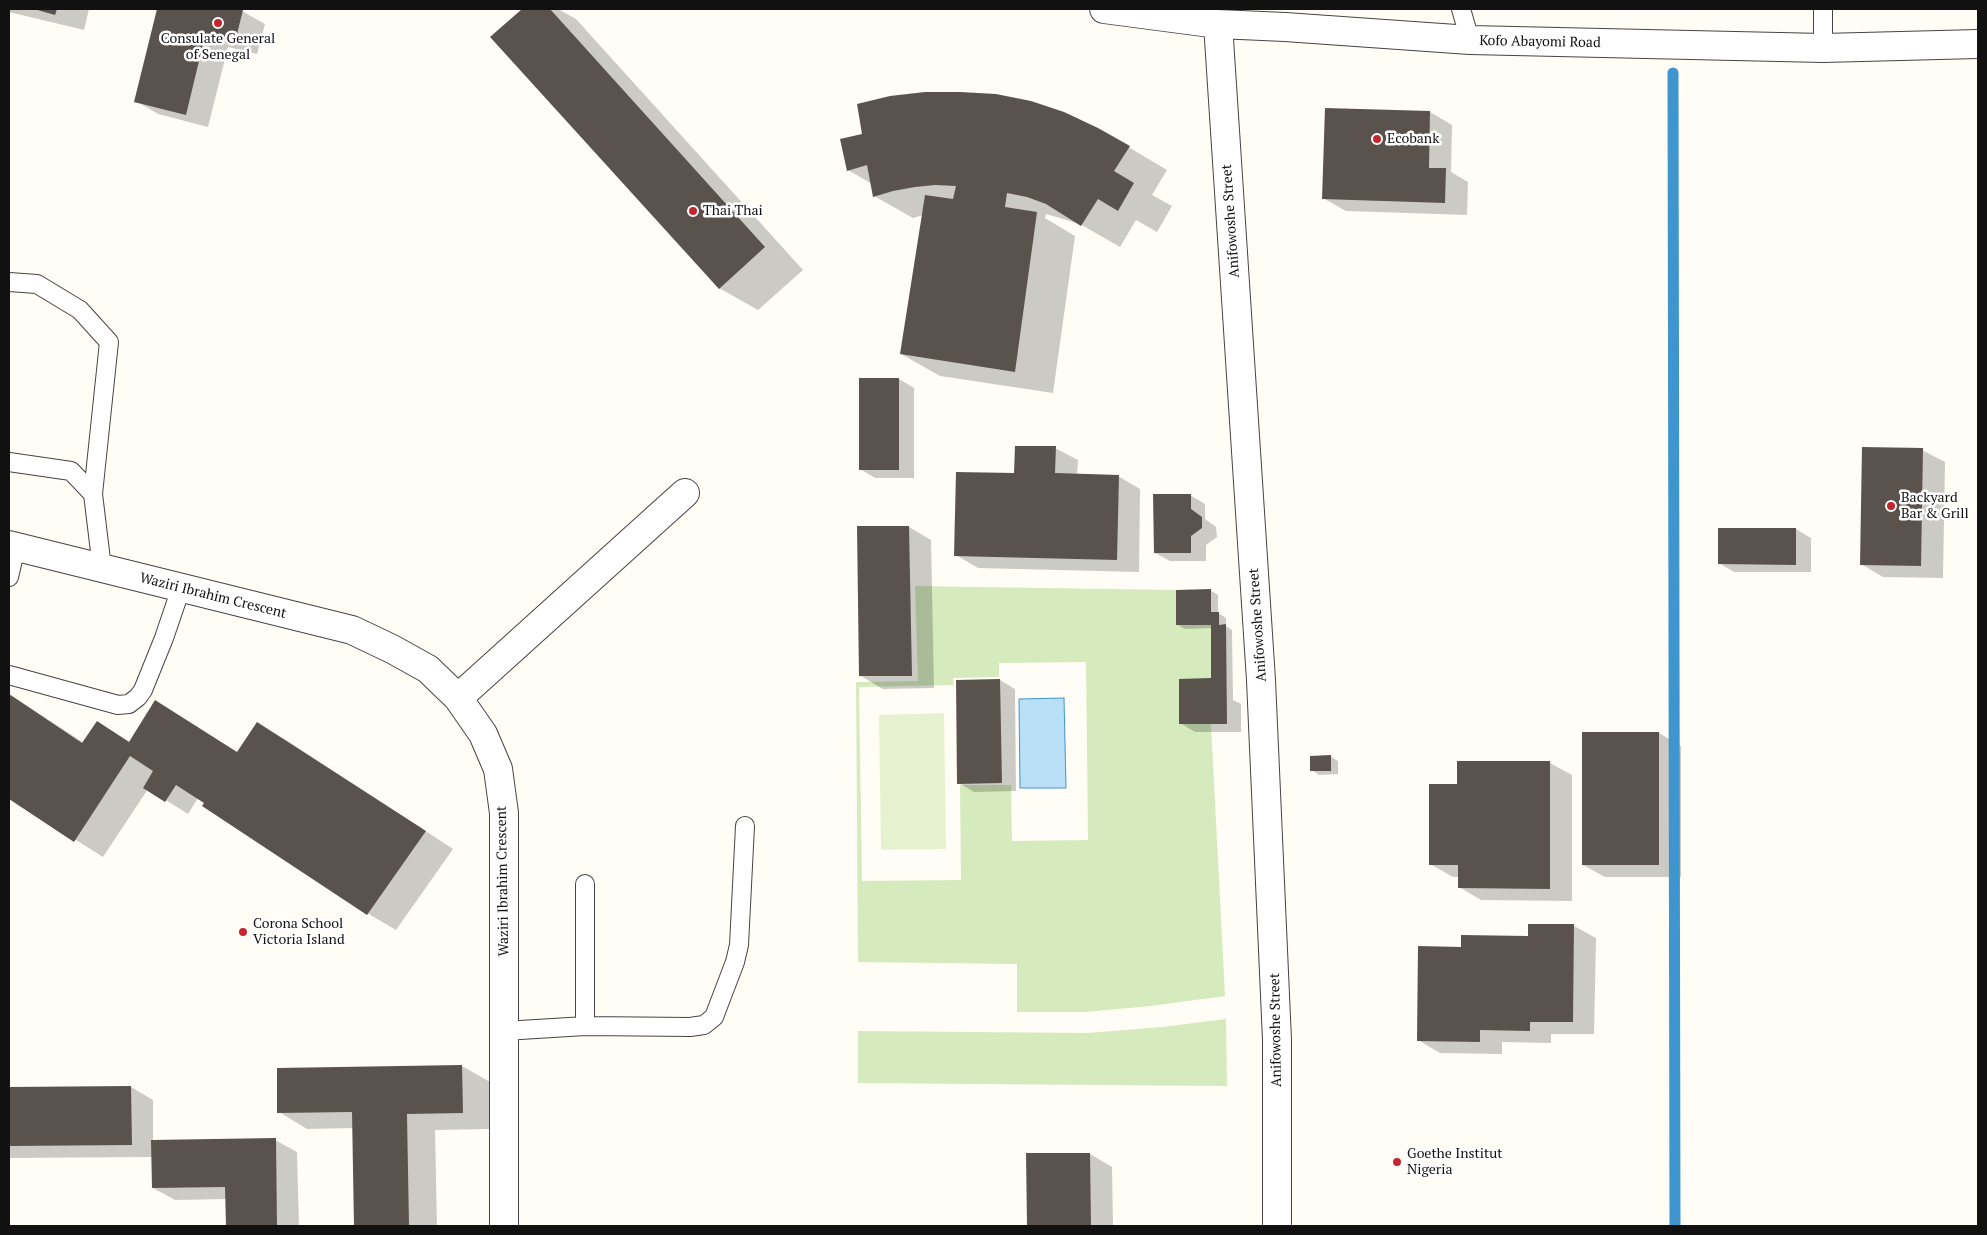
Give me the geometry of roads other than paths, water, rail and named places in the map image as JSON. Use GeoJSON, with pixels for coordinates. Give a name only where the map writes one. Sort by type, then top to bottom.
{"type":"FeatureCollection","features":[{"type":"Feature","properties":{"kind":"street","name":"Kofo Abayomi Road"},"geometry":{"type":"LineString","coordinates":[[1104,9],[1218,24],[1286,18],[1470,40],[1823,48],[1978,44]]}},
{"type":"Feature","properties":{"kind":"street","name":"Anifowoshe Street"},"geometry":{"type":"LineString","coordinates":[[1218,24],[1262,690],[1277,1040],[1277,1226]]}},
{"type":"Feature","properties":{"kind":"street"},"geometry":{"type":"LineString","coordinates":[[458,698],[685,492]]}},
{"type":"Feature","properties":{"kind":"street","name":"Waziri Ibrahim Crescent"},"geometry":{"type":"LineString","coordinates":[[12,546],[352,630],[428,669],[458,698],[483,734],[498,769],[504,813],[504,1226]]}},
{"type":"Feature","properties":{"kind":"lane"},"geometry":{"type":"LineString","coordinates":[[1460,9],[1470,40]]}},
{"type":"Feature","properties":{"kind":"lane"},"geometry":{"type":"LineString","coordinates":[[1823,9],[1823,48]]}},
{"type":"Feature","properties":{"kind":"lane"},"geometry":{"type":"LineString","coordinates":[[9,282],[37,284],[80,310],[109,342],[93,494],[102,568]]}},
{"type":"Feature","properties":{"kind":"lane"},"geometry":{"type":"LineString","coordinates":[[9,462],[71,471],[93,494]]}},
{"type":"Feature","properties":{"kind":"lane"},"geometry":{"type":"LineString","coordinates":[[9,577],[12,546]]}},
{"type":"Feature","properties":{"kind":"lane"},"geometry":{"type":"LineString","coordinates":[[9,676],[118,705],[129,704],[143,690],[164,638],[181,588]]}},
{"type":"Feature","properties":{"kind":"lane"},"geometry":{"type":"LineString","coordinates":[[504,1031],[585,1026],[690,1027],[704,1025],[714,1017],[735,962],[739,945],[745,826]]}},
{"type":"Feature","properties":{"kind":"lane"},"geometry":{"type":"LineString","coordinates":[[585,884],[585,1026]]}},
{"type":"Feature","properties":{"kind":"water"},"geometry":{"type":"Polygon","coordinates":[[[1064,698],[1066,788],[1020,788],[1019,699],[1064,698]]]}},
{"type":"Feature","properties":{"kind":"waterway"},"geometry":{"type":"LineString","coordinates":[[1673,73],[1675,1226]]}},
{"type":"Feature","properties":{"kind":"place","name":"Consulate General of Senegal"},"geometry":{"type":"Point","coordinates":[218,23]}},
{"type":"Feature","properties":{"kind":"place","name":"Ecobank"},"geometry":{"type":"Point","coordinates":[1377,139]}},
{"type":"Feature","properties":{"kind":"place","name":"Thai Thai"},"geometry":{"type":"Point","coordinates":[693,211]}},
{"type":"Feature","properties":{"kind":"place","name":"Backyard Bar & Grill"},"geometry":{"type":"Point","coordinates":[1891,506]}},
{"type":"Feature","properties":{"kind":"place","name":"Corona School Victoria Island"},"geometry":{"type":"Point","coordinates":[243,932]}},
{"type":"Feature","properties":{"kind":"place","name":"Goethe Institut Nigeria"},"geometry":{"type":"Point","coordinates":[1397,1162]}}]}
